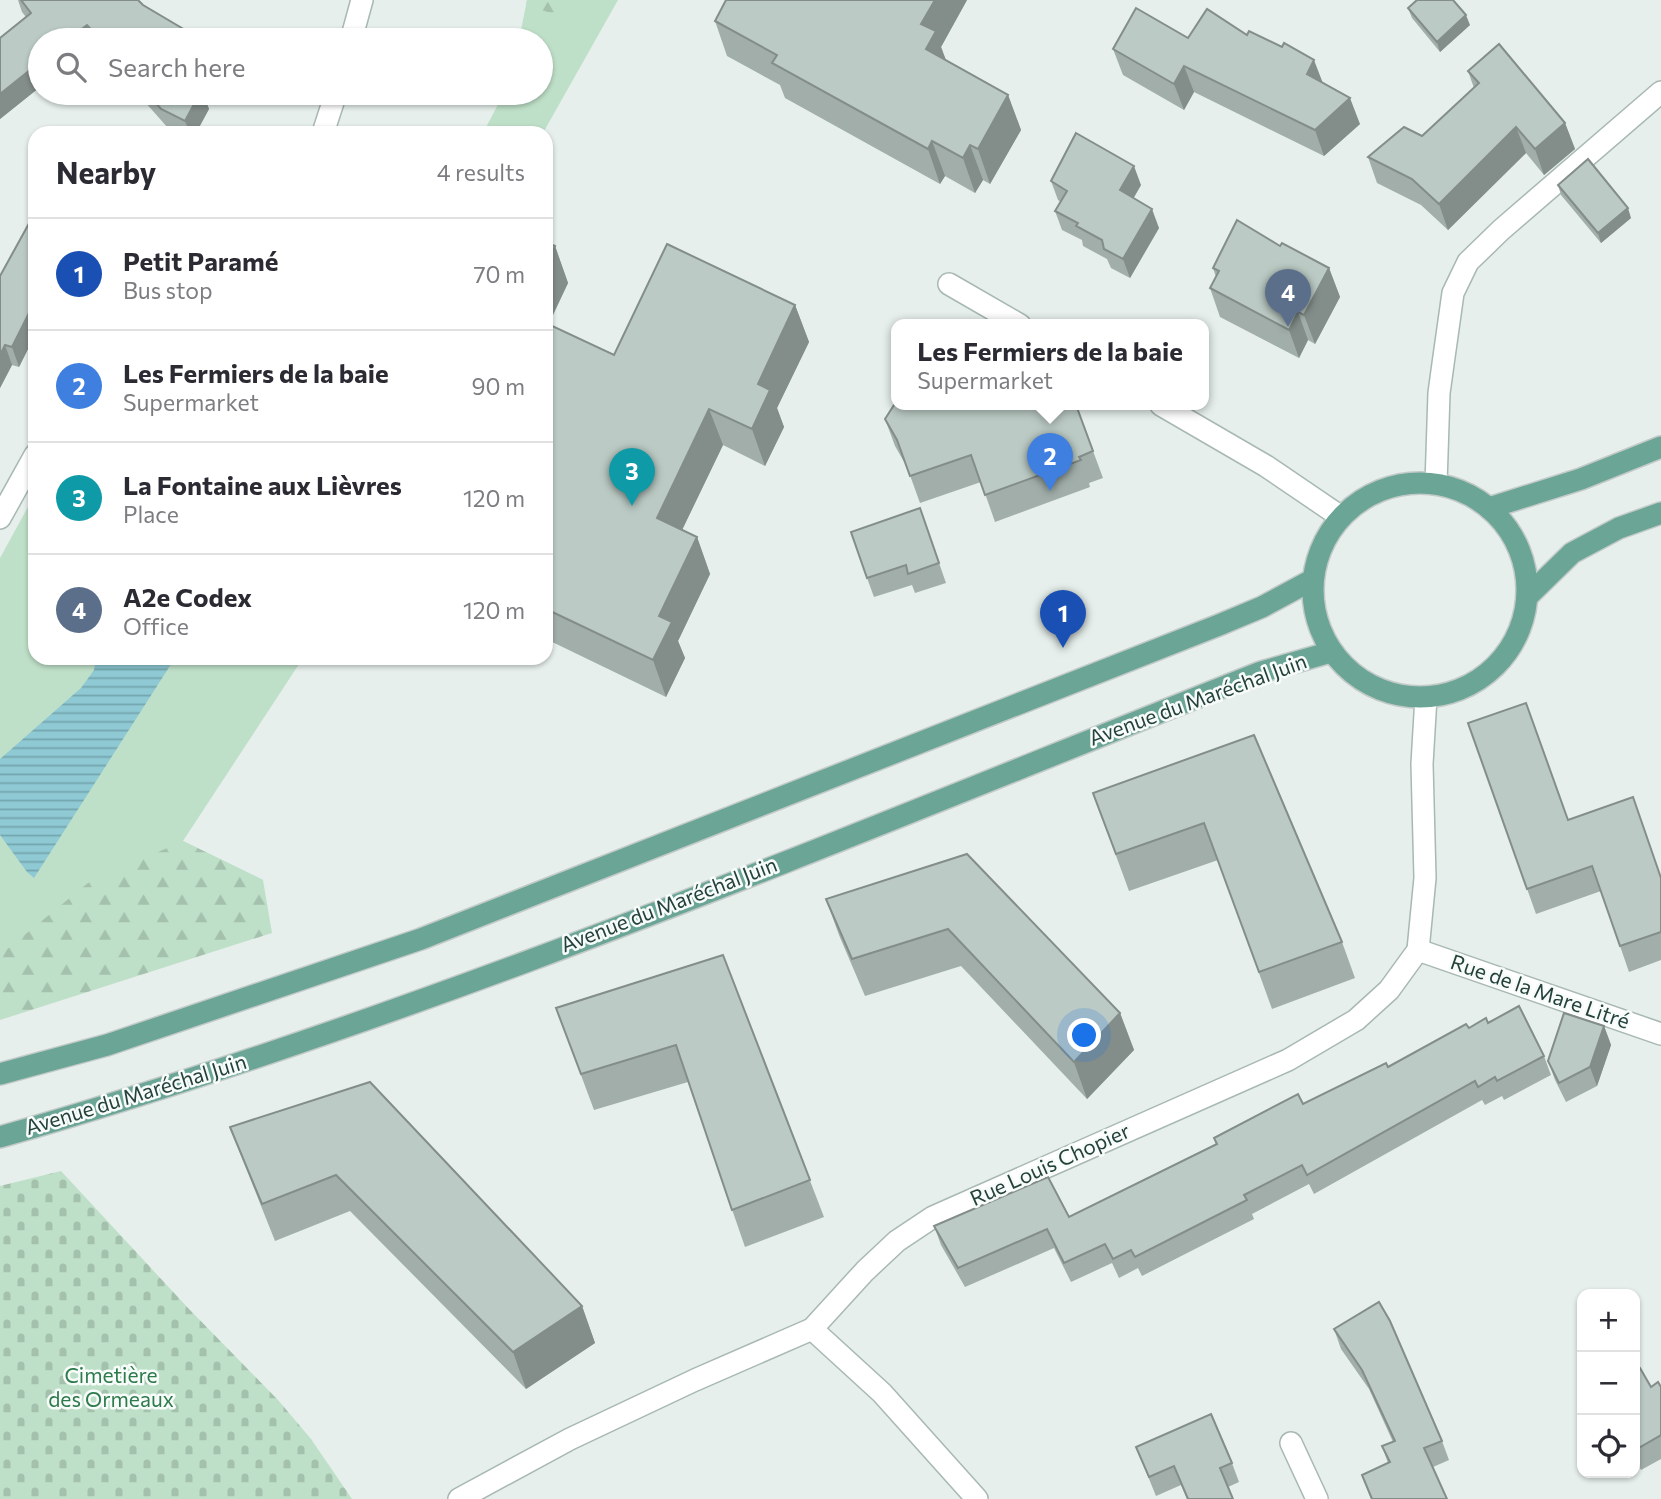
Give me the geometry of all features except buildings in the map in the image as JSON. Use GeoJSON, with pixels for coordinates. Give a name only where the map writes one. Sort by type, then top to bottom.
{"type":"FeatureCollection","features":[{"type":"Feature","properties":{"kind":"main road"},"geometry":{"type":"LineString","coordinates":[[1489,508],[1581,479],[1661,447]]}},
{"type":"Feature","properties":{"kind":"main road"},"geometry":{"type":"LineString","coordinates":[[1415,483],[1436,484],[1455,489],[1489,508],[1506,526],[1519,548],[1526,572],[1527,597],[1522,623],[1512,646],[1496,667],[1475,683],[1451,694],[1426,697],[1399,696],[1373,687],[1350,672],[1331,652],[1319,630],[1312,605],[1312,580],[1321,546],[1341,517],[1356,503],[1385,489],[1415,483]]}},
{"type":"Feature","properties":{"kind":"main road"},"geometry":{"type":"LineString","coordinates":[[1527,597],[1572,553],[1619,528],[1661,513]]}},
{"type":"Feature","properties":{"kind":"main road"},"geometry":{"type":"LineString","coordinates":[[0,1074],[107,1045],[421,939],[1219,625],[1262,607],[1312,580]]}},
{"type":"Feature","properties":{"kind":"main road","name":"Avenue du Maréchal Juin"},"geometry":{"type":"LineString","coordinates":[[0,1137],[124,1101],[357,1025],[703,893],[1261,672],[1331,652]]}},
{"type":"Feature","properties":{"kind":"street"},"geometry":{"type":"LineString","coordinates":[[354,28],[362,0]]}},
{"type":"Feature","properties":{"kind":"street"},"geometry":{"type":"LineString","coordinates":[[1436,484],[1439,393],[1453,293],[1468,262],[1661,92]]}},
{"type":"Feature","properties":{"kind":"street"},"geometry":{"type":"LineString","coordinates":[[325,126],[332,105]]}},
{"type":"Feature","properties":{"kind":"street"},"geometry":{"type":"LineString","coordinates":[[949,284],[1010,319]]}},
{"type":"Feature","properties":{"kind":"street"},"geometry":{"type":"LineString","coordinates":[[1170,410],[1266,466],[1341,517]]}},
{"type":"Feature","properties":{"kind":"street"},"geometry":{"type":"LineString","coordinates":[[0,518],[28,468]]}},
{"type":"Feature","properties":{"kind":"street"},"geometry":{"type":"LineString","coordinates":[[1418,950],[1425,878],[1422,764],[1426,697]]}},
{"type":"Feature","properties":{"kind":"street","name":"Rue de la Mare Litré"},"geometry":{"type":"LineString","coordinates":[[1418,950],[1661,1034]]}},
{"type":"Feature","properties":{"kind":"street","name":"Rue Louis Chopier"},"geometry":{"type":"LineString","coordinates":[[459,1499],[570,1439],[812,1329],[865,1271],[897,1241],[933,1217],[1323,1042],[1356,1020],[1388,990],[1418,950]]}},
{"type":"Feature","properties":{"kind":"street"},"geometry":{"type":"LineString","coordinates":[[812,1329],[882,1393],[978,1499]]}},
{"type":"Feature","properties":{"kind":"street"},"geometry":{"type":"LineString","coordinates":[[1291,1443],[1317,1499]]}},
{"type":"Feature","properties":{"kind":"green space"},"geometry":{"type":"Polygon","coordinates":[[[527,0],[618,0],[547,126],[487,126],[498,105],[553,105],[553,28],[521,28],[527,0]]]}},
{"type":"Feature","properties":{"kind":"green space"},"geometry":{"type":"Polygon","coordinates":[[[527,0],[581,0],[570,19],[526,5],[527,0]]]}},
{"type":"Feature","properties":{"kind":"green space"},"geometry":{"type":"Polygon","coordinates":[[[28,507],[28,665],[298,665],[183,841],[263,880],[0,1019],[0,558],[28,507]]]}},
{"type":"Feature","properties":{"kind":"green space"},"geometry":{"type":"Polygon","coordinates":[[[183,841],[263,880],[272,933],[0,1020],[0,955],[88,883],[183,841]]]}},
{"type":"Feature","properties":{"kind":"green space","name":"Cimetière des Ormeaux"},"geometry":{"type":"Polygon","coordinates":[[[61,1171],[278,1400],[311,1439],[352,1499],[0,1499],[0,1186],[61,1171]]]}},
{"type":"Feature","properties":{"kind":"water"},"geometry":{"type":"Polygon","coordinates":[[[95,665],[171,665],[34,878],[0,835],[0,759],[81,688],[95,665]]]}},
{"type":"Feature","properties":{"kind":"place","name":"A2e Codex"},"geometry":{"type":"Point","coordinates":[1288,327]}},
{"type":"Feature","properties":{"kind":"place","name":"Les Fermiers de la baie"},"geometry":{"type":"Point","coordinates":[1050,491]}},
{"type":"Feature","properties":{"kind":"place","name":"La Fontaine aux Lièvres"},"geometry":{"type":"Point","coordinates":[632,506]}},
{"type":"Feature","properties":{"kind":"place","name":"Petit Paramé"},"geometry":{"type":"Point","coordinates":[1063,648]}}]}
